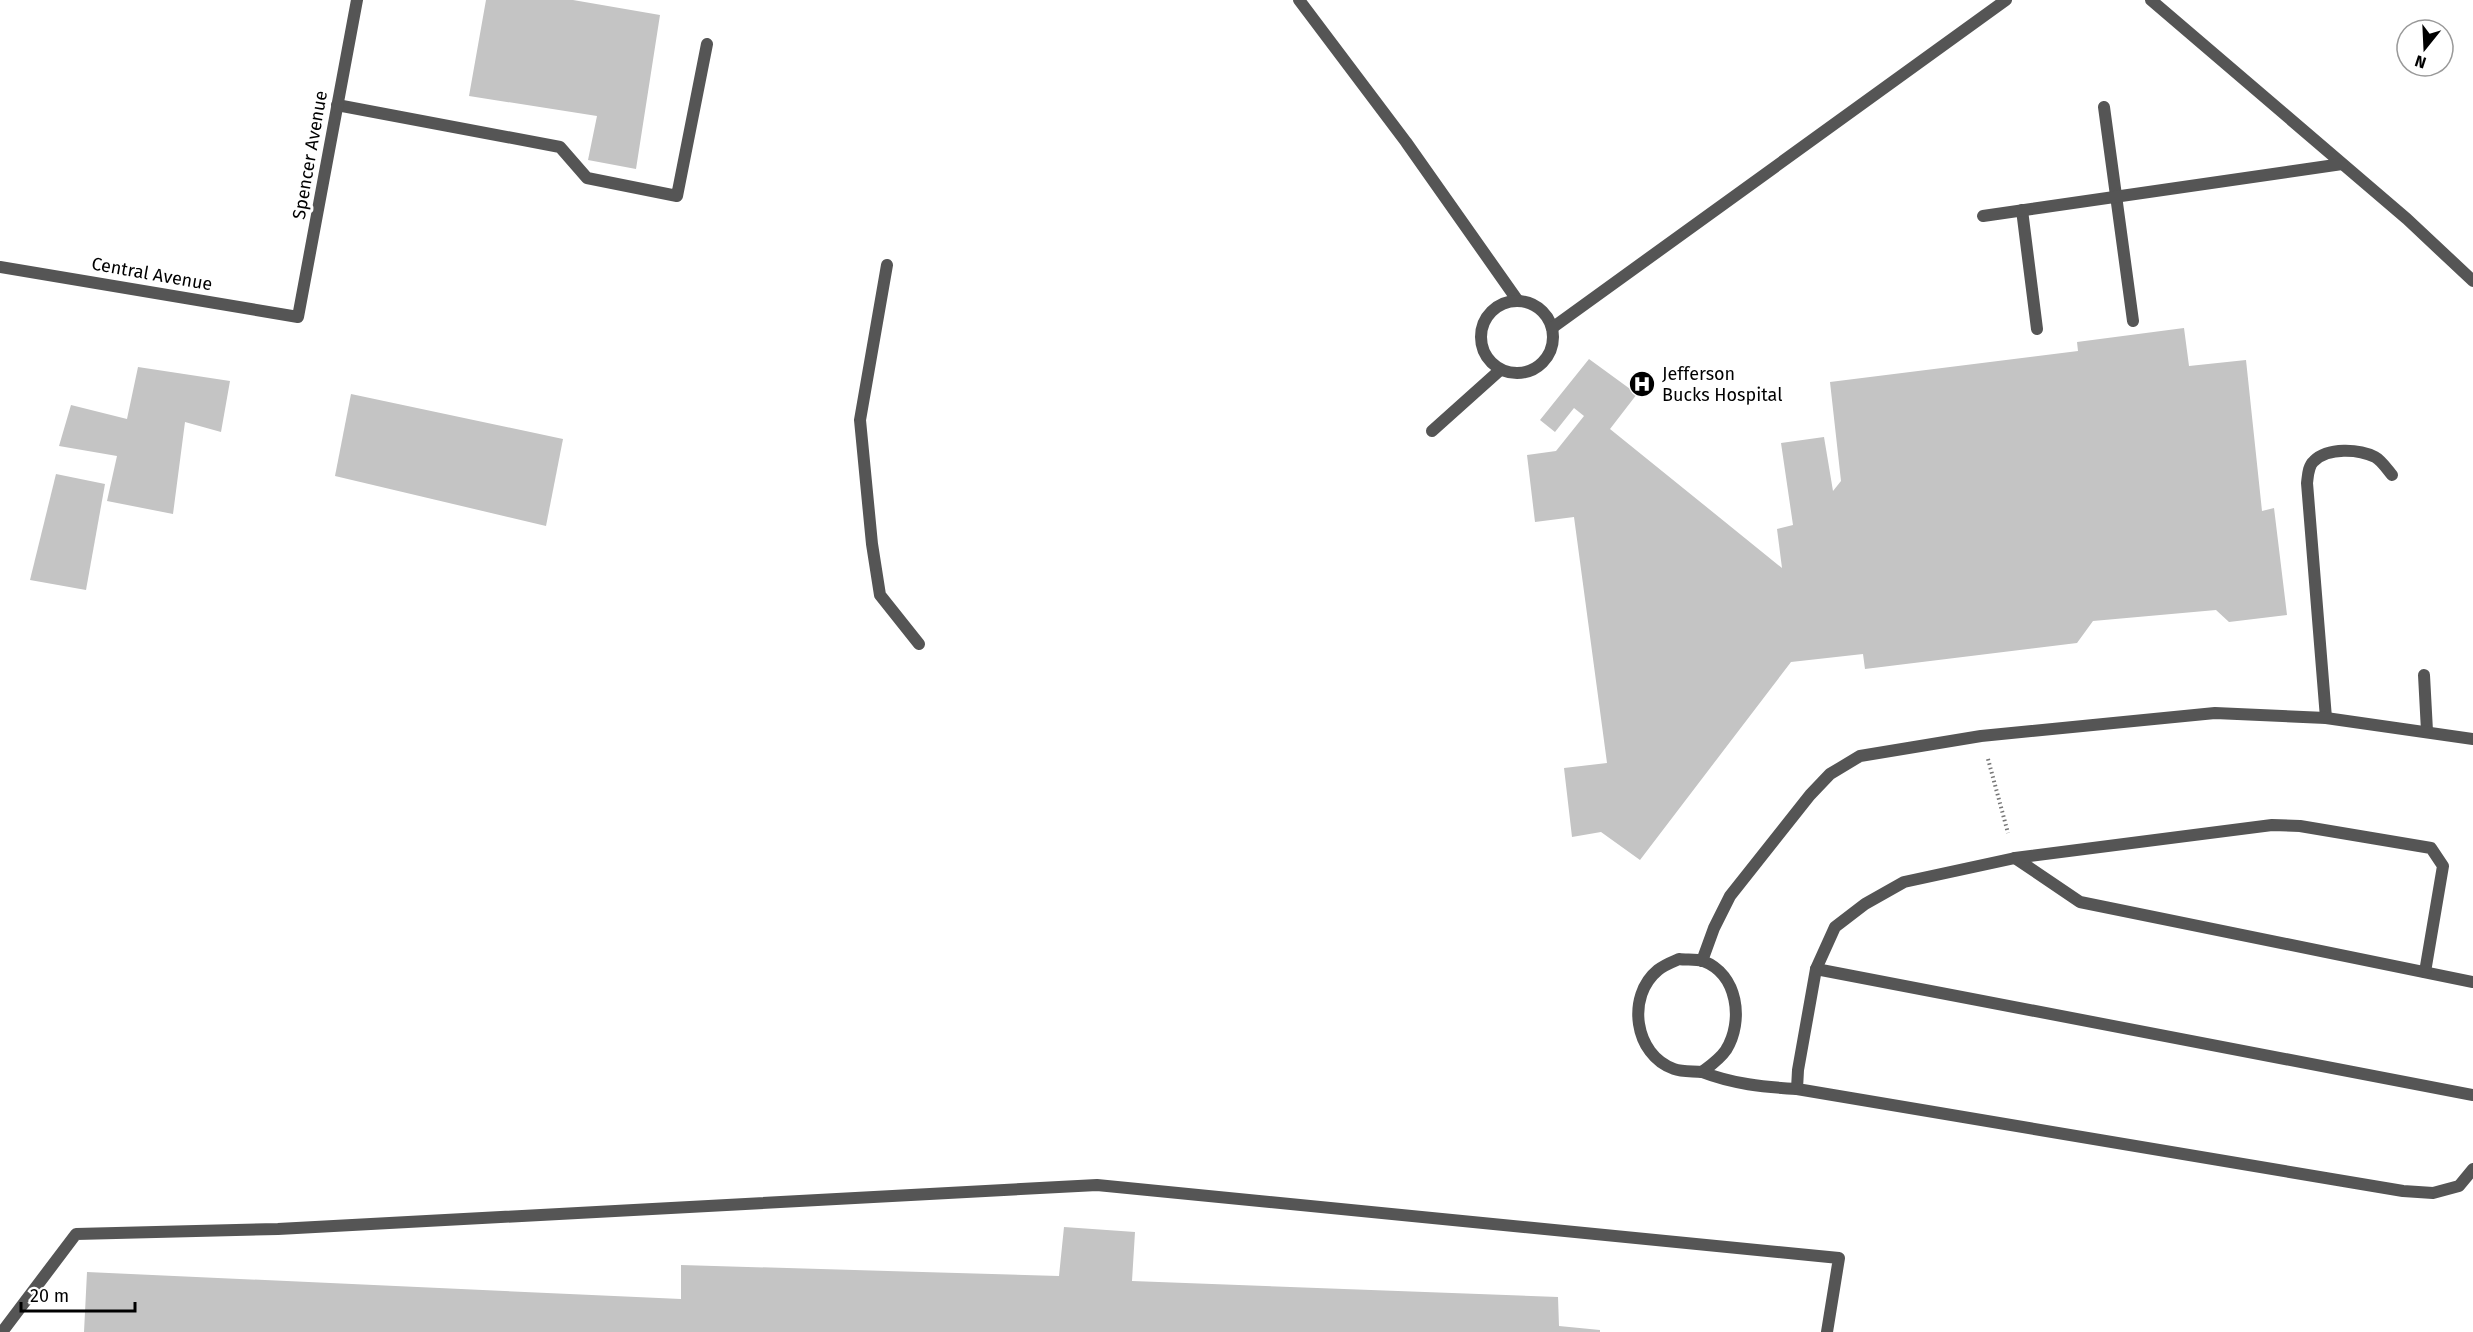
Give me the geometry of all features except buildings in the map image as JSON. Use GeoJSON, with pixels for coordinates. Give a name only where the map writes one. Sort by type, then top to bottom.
{"type":"FeatureCollection","features":[{"type":"Feature","properties":{"kind":"lane","name":"Spencer Avenue"},"geometry":{"type":"LineString","coordinates":[[298,317],[357,0]]}},
{"type":"Feature","properties":{"kind":"lane"},"geometry":{"type":"LineString","coordinates":[[1299,0],[1406,142],[1518,301]]}},
{"type":"Feature","properties":{"kind":"lane"},"geometry":{"type":"LineString","coordinates":[[1552,328],[2006,0]]}},
{"type":"Feature","properties":{"kind":"lane"},"geometry":{"type":"LineString","coordinates":[[2151,0],[2407,219],[2473,281]]}},
{"type":"Feature","properties":{"kind":"lane"},"geometry":{"type":"LineString","coordinates":[[337,105],[560,147],[587,178],[677,196],[707,44]]}},
{"type":"Feature","properties":{"kind":"lane"},"geometry":{"type":"LineString","coordinates":[[2104,107],[2133,321]]}},
{"type":"Feature","properties":{"kind":"lane"},"geometry":{"type":"LineString","coordinates":[[1983,216],[2342,164]]}},
{"type":"Feature","properties":{"kind":"lane"},"geometry":{"type":"LineString","coordinates":[[2022,210],[2037,330]]}},
{"type":"Feature","properties":{"kind":"lane"},"geometry":{"type":"LineString","coordinates":[[886,265],[860,420],[872,544],[880,595],[919,644]]}},
{"type":"Feature","properties":{"kind":"lane","name":"Central Avenue"},"geometry":{"type":"LineString","coordinates":[[0,267],[298,317]]}},
{"type":"Feature","properties":{"kind":"lane"},"geometry":{"type":"LineString","coordinates":[[1518,301],[1536,304],[1543,310],[1552,328],[1549,354],[1540,365],[1521,374],[1499,371],[1484,355],[1480,334],[1490,313],[1499,307],[1518,301]]}},
{"type":"Feature","properties":{"kind":"lane"},"geometry":{"type":"LineString","coordinates":[[1432,431],[1499,371]]}},
{"type":"Feature","properties":{"kind":"lane"},"geometry":{"type":"LineString","coordinates":[[2326,718],[2307,483],[2310,468],[2315,460],[2335,452],[2356,452],[2377,458],[2392,475]]}},
{"type":"Feature","properties":{"kind":"lane"},"geometry":{"type":"LineString","coordinates":[[2424,675],[2427,731]]}},
{"type":"Feature","properties":{"kind":"lane"},"geometry":{"type":"LineString","coordinates":[[1702,961],[1714,928],[1730,896],[1810,795],[1830,774],[1860,756],[1982,736],[2215,713],[2326,718],[2473,739]]}},
{"type":"Feature","properties":{"kind":"lane"},"geometry":{"type":"LineString","coordinates":[[1797,1089],[1798,1070],[1816,969],[1835,927],[1865,904],[1904,882],[2015,858],[2272,825],[2300,826],[2431,848],[2443,866],[2425,972]]}},
{"type":"Feature","properties":{"kind":"lane"},"geometry":{"type":"LineString","coordinates":[[2015,858],[2080,902],[2473,982]]}},
{"type":"Feature","properties":{"kind":"lane"},"geometry":{"type":"LineString","coordinates":[[1702,1072],[1726,1051],[1734,1034],[1737,1015],[1732,991],[1724,975],[1702,961],[1679,959],[1657,970],[1642,996],[1638,1024],[1643,1043],[1662,1063],[1675,1070],[1702,1072],[1726,1082],[1757,1087],[1797,1089],[2403,1191],[2433,1193],[2459,1186],[2473,1169]]}},
{"type":"Feature","properties":{"kind":"lane"},"geometry":{"type":"LineString","coordinates":[[1816,969],[2473,1095]]}},
{"type":"Feature","properties":{"kind":"lane"},"geometry":{"type":"LineString","coordinates":[[2,1332],[76,1234],[278,1229],[1097,1185],[1839,1258],[1827,1332]]}},
{"type":"Feature","properties":{"kind":"path"},"geometry":{"type":"LineString","coordinates":[[1982,736],[2015,858]]}},
{"type":"Feature","properties":{"kind":"place","name":"Jefferson Bucks Hospital"},"geometry":{"type":"Point","coordinates":[1642,384]}}]}
